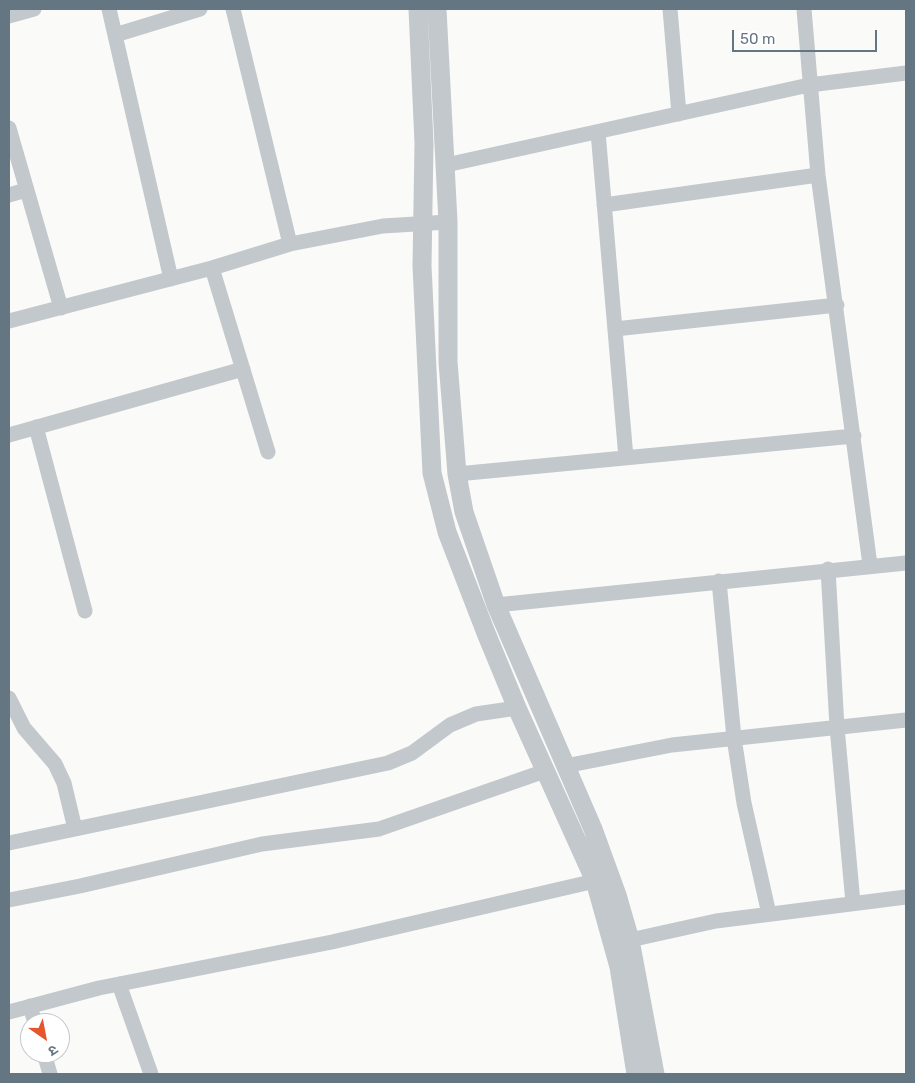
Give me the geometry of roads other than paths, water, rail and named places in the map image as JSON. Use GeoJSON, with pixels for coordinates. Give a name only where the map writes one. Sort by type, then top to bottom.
{"type":"FeatureCollection","features":[{"type":"Feature","properties":{"kind":"street"},"geometry":{"type":"LineString","coordinates":[[9,16],[34,9]]}},
{"type":"Feature","properties":{"kind":"street"},"geometry":{"type":"LineString","coordinates":[[109,9],[171,279]]}},
{"type":"Feature","properties":{"kind":"street"},"geometry":{"type":"LineString","coordinates":[[115,35],[200,9]]}},
{"type":"Feature","properties":{"kind":"street"},"geometry":{"type":"LineString","coordinates":[[233,9],[290,244]]}},
{"type":"Feature","properties":{"kind":"street"},"geometry":{"type":"LineString","coordinates":[[418,9],[424,143],[424,322],[432,473],[447,532],[517,708],[595,881],[619,967],[636,1074]]}},
{"type":"Feature","properties":{"kind":"street"},"geometry":{"type":"LineString","coordinates":[[437,9],[448,222],[448,362],[457,474],[464,512],[496,604],[593,829],[630,940],[655,1074]]}},
{"type":"Feature","properties":{"kind":"street"},"geometry":{"type":"LineString","coordinates":[[670,9],[679,114]]}},
{"type":"Feature","properties":{"kind":"street"},"geometry":{"type":"LineString","coordinates":[[804,9],[818,175],[837,305],[870,565]]}},
{"type":"Feature","properties":{"kind":"street"},"geometry":{"type":"LineString","coordinates":[[446,165],[809,85],[906,73]]}},
{"type":"Feature","properties":{"kind":"street"},"geometry":{"type":"LineString","coordinates":[[9,128],[60,308]]}},
{"type":"Feature","properties":{"kind":"street"},"geometry":{"type":"LineString","coordinates":[[598,132],[626,458]]}},
{"type":"Feature","properties":{"kind":"street"},"geometry":{"type":"LineString","coordinates":[[604,205],[818,175]]}},
{"type":"Feature","properties":{"kind":"street"},"geometry":{"type":"LineString","coordinates":[[9,195],[26,190]]}},
{"type":"Feature","properties":{"kind":"street"},"geometry":{"type":"LineString","coordinates":[[9,321],[212,268],[290,244],[383,226],[448,222]]}},
{"type":"Feature","properties":{"kind":"street"},"geometry":{"type":"LineString","coordinates":[[212,268],[268,452]]}},
{"type":"Feature","properties":{"kind":"street"},"geometry":{"type":"LineString","coordinates":[[615,329],[837,305]]}},
{"type":"Feature","properties":{"kind":"street"},"geometry":{"type":"LineString","coordinates":[[9,435],[243,369]]}},
{"type":"Feature","properties":{"kind":"street"},"geometry":{"type":"LineString","coordinates":[[36,427],[85,611]]}},
{"type":"Feature","properties":{"kind":"street"},"geometry":{"type":"LineString","coordinates":[[457,474],[854,436]]}},
{"type":"Feature","properties":{"kind":"street"},"geometry":{"type":"LineString","coordinates":[[496,604],[828,569],[906,563]]}},
{"type":"Feature","properties":{"kind":"street"},"geometry":{"type":"LineString","coordinates":[[828,569],[837,726],[852,903]]}},
{"type":"Feature","properties":{"kind":"street"},"geometry":{"type":"LineString","coordinates":[[719,581],[734,738],[744,803],[769,914]]}},
{"type":"Feature","properties":{"kind":"street"},"geometry":{"type":"LineString","coordinates":[[10,704],[24,728],[55,764],[64,783],[75,829]]}},
{"type":"Feature","properties":{"kind":"street"},"geometry":{"type":"LineString","coordinates":[[9,844],[388,763],[412,753],[450,725],[476,714],[517,708]]}},
{"type":"Feature","properties":{"kind":"street"},"geometry":{"type":"LineString","coordinates":[[565,766],[672,745],[906,720]]}},
{"type":"Feature","properties":{"kind":"street"},"geometry":{"type":"LineString","coordinates":[[9,900],[80,886],[262,844],[378,829],[545,771]]}},
{"type":"Feature","properties":{"kind":"street"},"geometry":{"type":"LineString","coordinates":[[9,1012],[120,984],[332,942],[595,881]]}},
{"type":"Feature","properties":{"kind":"street"},"geometry":{"type":"LineString","coordinates":[[630,940],[716,921],[906,897]]}},
{"type":"Feature","properties":{"kind":"street"},"geometry":{"type":"LineString","coordinates":[[120,984],[152,1074]]}},
{"type":"Feature","properties":{"kind":"street"},"geometry":{"type":"LineString","coordinates":[[30,1006],[32,1013]]}}]}
